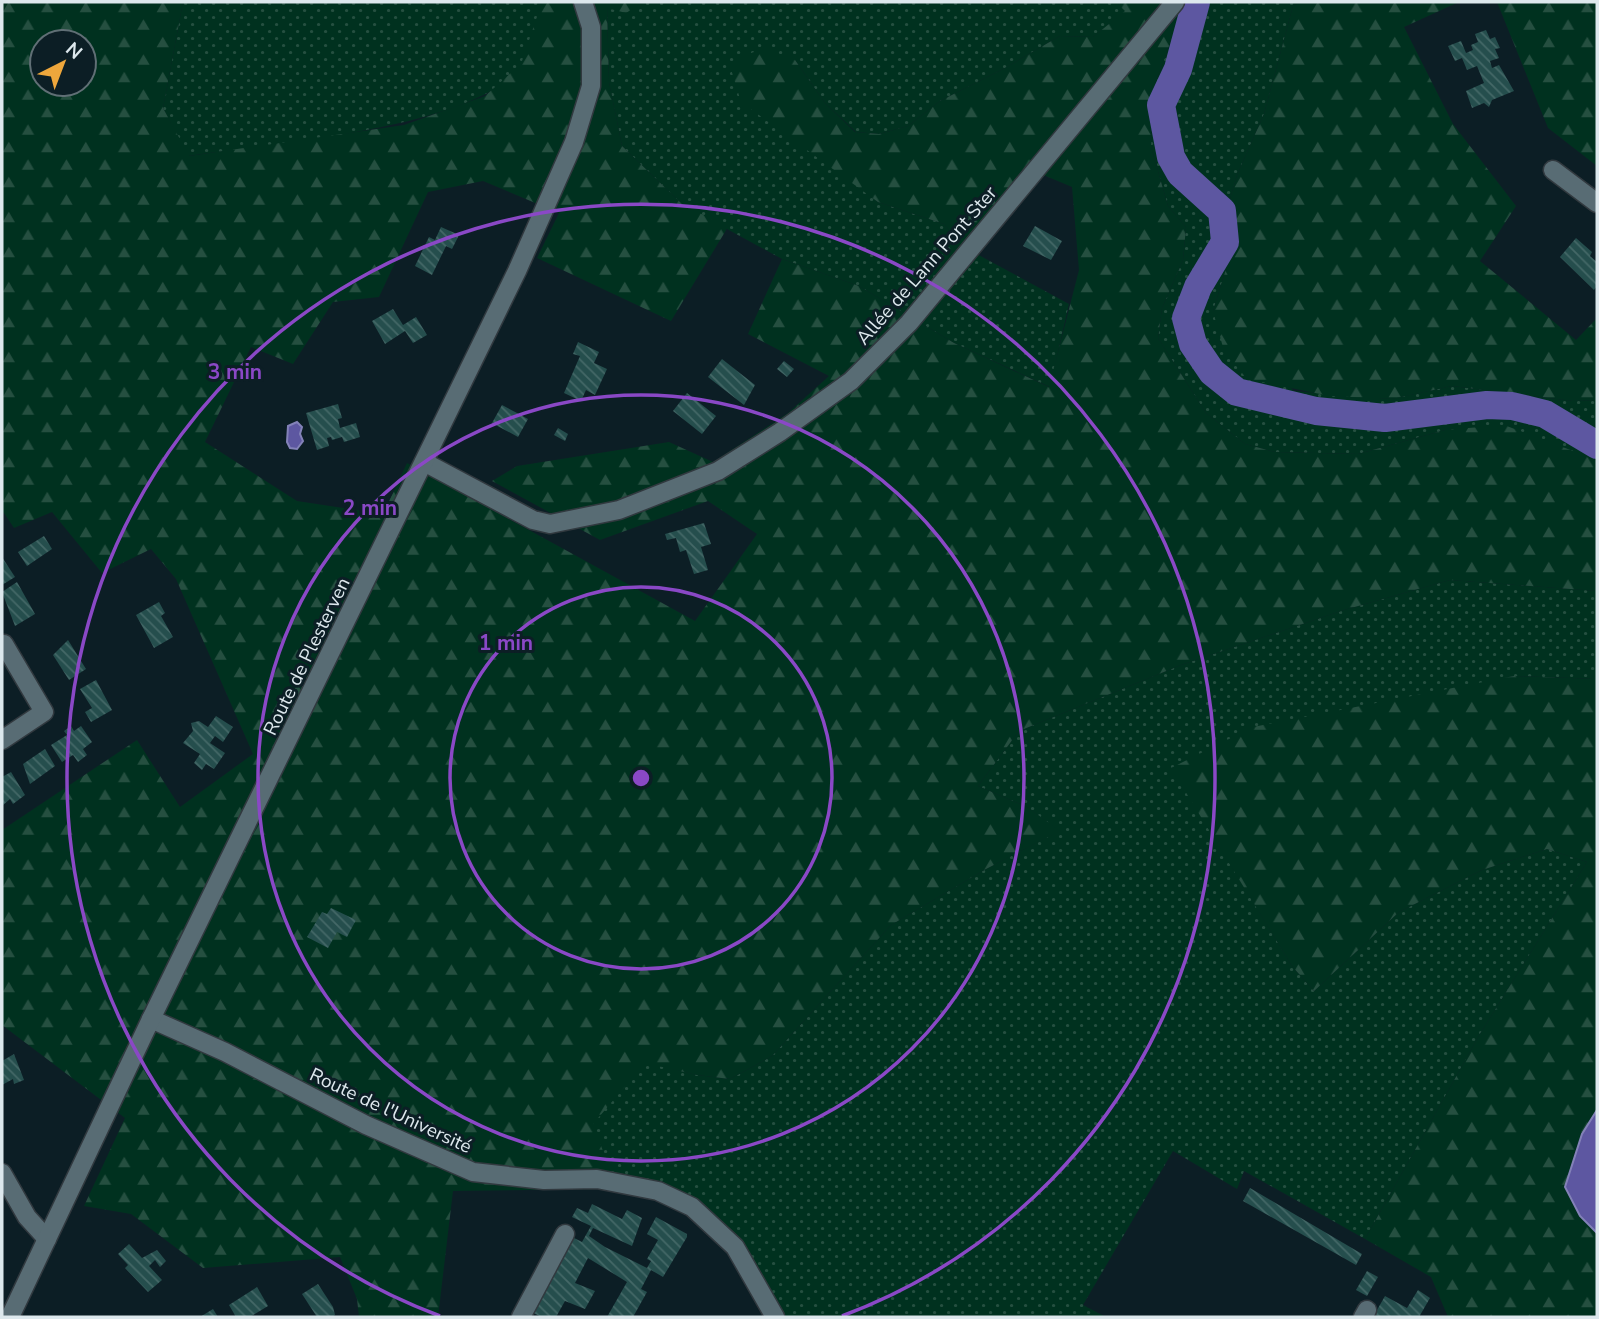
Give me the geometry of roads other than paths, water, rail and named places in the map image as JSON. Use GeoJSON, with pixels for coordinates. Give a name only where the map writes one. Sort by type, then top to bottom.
{"type":"FeatureCollection","features":[{"type":"Feature","properties":{"kind":"street","name":"Route de Plesterven"},"geometry":{"type":"LineString","coordinates":[[10,1317],[151,1019],[517,271],[574,142],[591,86],[591,27],[583,2]]}},
{"type":"Feature","properties":{"kind":"street","name":"Allée de Lann Pont Ster"},"geometry":{"type":"LineString","coordinates":[[424,462],[533,520],[550,524],[619,510],[718,471],[780,432],[851,381],[909,323],[1175,2]]}},
{"type":"Feature","properties":{"kind":"street"},"geometry":{"type":"LineString","coordinates":[[1553,170],[1597,203]]}},
{"type":"Feature","properties":{"kind":"street"},"geometry":{"type":"LineString","coordinates":[[2,740],[44,712],[4,644]]}},
{"type":"Feature","properties":{"kind":"street","name":"Route de l'Université"},"geometry":{"type":"LineString","coordinates":[[151,1019],[225,1052],[366,1125],[474,1172],[544,1180],[597,1179],[658,1191],[692,1207],[735,1247],[775,1317]]}},
{"type":"Feature","properties":{"kind":"street"},"geometry":{"type":"LineString","coordinates":[[2,1173],[27,1217],[47,1239]]}},
{"type":"Feature","properties":{"kind":"street"},"geometry":{"type":"LineString","coordinates":[[521,1317],[565,1234]]}},
{"type":"Feature","properties":{"kind":"waterway"},"geometry":{"type":"LineString","coordinates":[[1196,2],[1178,69],[1161,105],[1171,157],[1180,173],[1222,211],[1225,242],[1198,287],[1186,318],[1193,344],[1212,372],[1237,392],[1316,411],[1385,418],[1487,405],[1512,406],[1545,414],[1597,445]]}}]}
